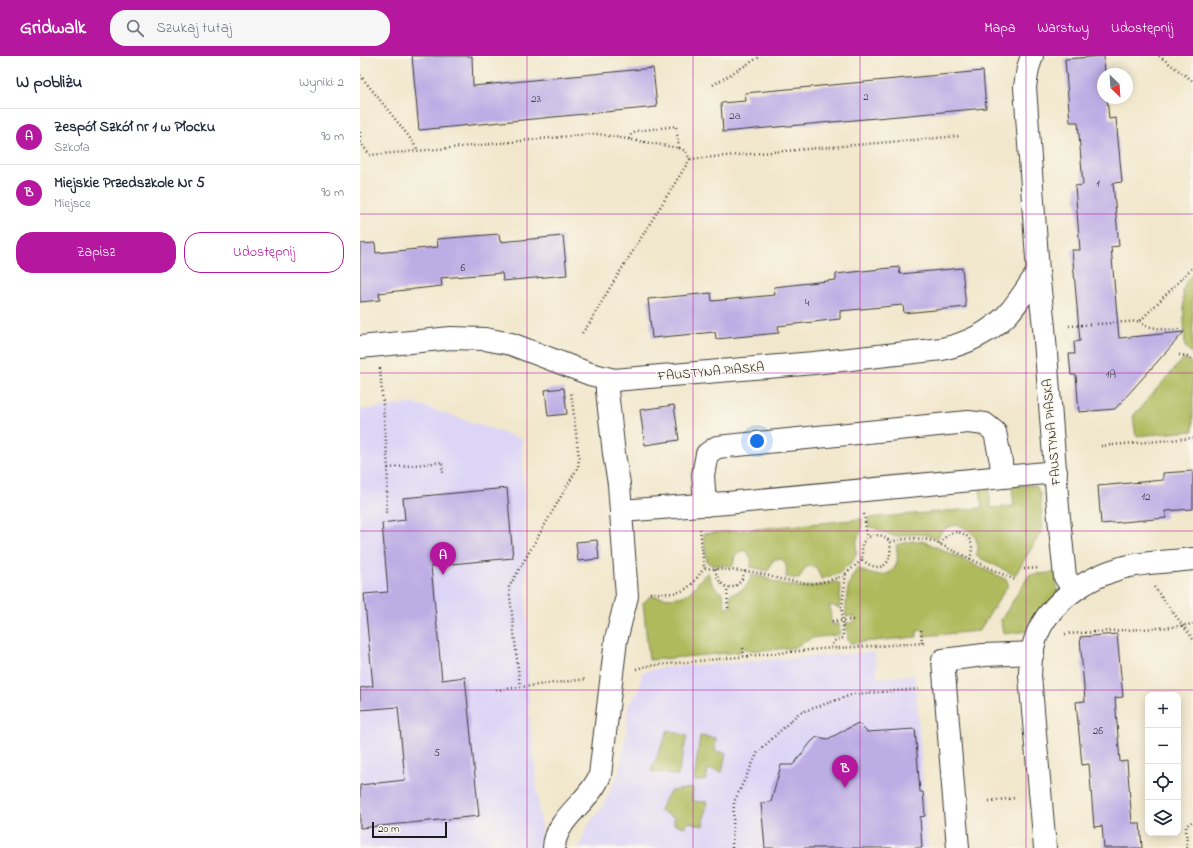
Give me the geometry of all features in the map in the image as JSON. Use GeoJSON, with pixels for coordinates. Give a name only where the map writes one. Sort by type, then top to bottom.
{"type":"FeatureCollection","features":[{"type":"Feature","properties":{"kind":"street","name":"FAUSTYNA PIASKA"},"geometry":{"type":"LineString","coordinates":[[1032,56],[1028,68],[1025,87],[1038,272],[1065,577],[1074,590]]}},
{"type":"Feature","properties":{"kind":"street","name":"FAUSTYNA PIASKA"},"geometry":{"type":"LineString","coordinates":[[360,347],[451,338],[485,339],[511,344],[607,379],[636,379],[942,350],[955,347],[975,338],[999,322],[1012,308],[1038,272]]}},
{"type":"Feature","properties":{"kind":"street"},"geometry":{"type":"LineString","coordinates":[[554,848],[560,828],[591,791],[600,775],[616,640],[627,596],[619,484],[609,413],[607,379]]}},
{"type":"Feature","properties":{"kind":"street"},"geometry":{"type":"LineString","coordinates":[[701,505],[703,475],[707,454],[717,446],[968,422],[985,424],[995,432],[1001,462],[1002,477]]}},
{"type":"Feature","properties":{"kind":"street"},"geometry":{"type":"LineString","coordinates":[[621,511],[1056,472]]}},
{"type":"Feature","properties":{"kind":"street"},"geometry":{"type":"LineString","coordinates":[[1045,848],[1030,676],[1035,645],[1041,625],[1056,606],[1074,590],[1093,579],[1121,568],[1136,565],[1193,559]]}},
{"type":"Feature","properties":{"kind":"street"},"geometry":{"type":"LineString","coordinates":[[958,848],[943,660],[984,655],[1035,645]]}},
{"type":"Feature","properties":{"kind":"path"},"geometry":{"type":"LineString","coordinates":[[713,85],[761,56]]}},
{"type":"Feature","properties":{"kind":"path"},"geometry":{"type":"LineString","coordinates":[[1160,56],[1193,81]]}},
{"type":"Feature","properties":{"kind":"path"},"geometry":{"type":"LineString","coordinates":[[360,76],[407,134],[418,150]]}},
{"type":"Feature","properties":{"kind":"path"},"geometry":{"type":"LineString","coordinates":[[629,139],[634,132],[637,131],[676,126],[679,148]]}},
{"type":"Feature","properties":{"kind":"path"},"geometry":{"type":"LineString","coordinates":[[360,132],[360,141],[370,155],[598,134],[679,148],[685,151],[690,160]]}},
{"type":"Feature","properties":{"kind":"path"},"geometry":{"type":"LineString","coordinates":[[690,160],[960,136]]}},
{"type":"Feature","properties":{"kind":"path"},"geometry":{"type":"LineString","coordinates":[[582,333],[690,160]]}},
{"type":"Feature","properties":{"kind":"path"},"geometry":{"type":"LineString","coordinates":[[1044,327],[1140,321],[1193,267]]}},
{"type":"Feature","properties":{"kind":"path"},"geometry":{"type":"LineString","coordinates":[[1140,321],[1145,326],[1168,330],[1179,329]]}},
{"type":"Feature","properties":{"kind":"path"},"geometry":{"type":"LineString","coordinates":[[1179,355],[1188,356],[1193,361]]}},
{"type":"Feature","properties":{"kind":"path"},"geometry":{"type":"LineString","coordinates":[[380,367],[388,468],[386,515]]}},
{"type":"Feature","properties":{"kind":"path"},"geometry":{"type":"LineString","coordinates":[[520,687],[509,587],[578,467],[579,458],[571,386]]}},
{"type":"Feature","properties":{"kind":"path"},"geometry":{"type":"LineString","coordinates":[[1101,446],[1193,438]]}},
{"type":"Feature","properties":{"kind":"path"},"geometry":{"type":"LineString","coordinates":[[388,468],[442,462],[443,474]]}},
{"type":"Feature","properties":{"kind":"path"},"geometry":{"type":"LineString","coordinates":[[644,593],[677,594],[690,586],[704,568],[701,505]]}},
{"type":"Feature","properties":{"kind":"path"},"geometry":{"type":"LineString","coordinates":[[940,544],[949,534],[956,532],[962,533],[971,542],[972,548],[970,559]]}},
{"type":"Feature","properties":{"kind":"path"},"geometry":{"type":"LineString","coordinates":[[877,535],[885,536],[890,542],[890,556],[888,562],[883,566],[876,568],[862,560],[862,544],[867,537],[877,535]]}},
{"type":"Feature","properties":{"kind":"path"},"geometry":{"type":"LineString","coordinates":[[890,542],[903,539],[920,538],[940,544],[1017,582]]}},
{"type":"Feature","properties":{"kind":"path"},"geometry":{"type":"LineString","coordinates":[[704,568],[754,572],[780,579],[810,584],[843,576],[862,560]]}},
{"type":"Feature","properties":{"kind":"path"},"geometry":{"type":"LineString","coordinates":[[714,569],[718,580],[721,584],[727,587],[740,583],[745,571]]}},
{"type":"Feature","properties":{"kind":"path"},"geometry":{"type":"LineString","coordinates":[[831,648],[834,641],[843,638],[842,621],[846,573]]}},
{"type":"Feature","properties":{"kind":"path"},"geometry":{"type":"LineString","coordinates":[[1152,584],[1193,639]]}},
{"type":"Feature","properties":{"kind":"path"},"geometry":{"type":"LineString","coordinates":[[727,587],[728,608]]}},
{"type":"Feature","properties":{"kind":"path"},"geometry":{"type":"LineString","coordinates":[[832,621],[854,620]]}},
{"type":"Feature","properties":{"kind":"path"},"geometry":{"type":"LineString","coordinates":[[1035,645],[1193,624]]}},
{"type":"Feature","properties":{"kind":"path"},"geometry":{"type":"LineString","coordinates":[[921,630],[922,643]]}},
{"type":"Feature","properties":{"kind":"path"},"geometry":{"type":"LineString","coordinates":[[496,690],[612,677],[646,666],[831,648],[929,642]]}},
{"type":"Feature","properties":{"kind":"path"},"geometry":{"type":"LineString","coordinates":[[744,648],[744,656]]}},
{"type":"Feature","properties":{"kind":"path"},"geometry":{"type":"LineString","coordinates":[[732,848],[734,802],[758,752],[799,713],[854,694],[945,687]]}},
{"type":"Feature","properties":{"kind":"path"},"geometry":{"type":"LineString","coordinates":[[1187,848],[1186,826],[1193,821]]}},
{"type":"Feature","properties":{"kind":"shaded area"},"geometry":{"type":"Polygon","coordinates":[[[413,403],[522,439],[529,710],[543,848],[360,848],[360,410],[413,403]]]}},
{"type":"Feature","properties":{"kind":"shaded area"},"geometry":{"type":"Polygon","coordinates":[[[875,652],[877,678],[915,675],[928,848],[579,848],[587,827],[602,807],[619,772],[625,742],[628,706],[639,690],[642,673],[659,668],[875,652]]]}},
{"type":"Feature","properties":{"kind":"green space"},"geometry":{"type":"Polygon","coordinates":[[[1193,273],[1193,354],[1185,347],[1183,291],[1186,281],[1193,273]]]}},
{"type":"Feature","properties":{"kind":"green space"},"geometry":{"type":"Polygon","coordinates":[[[1183,359],[1188,360],[1193,365],[1193,431],[1136,436],[1133,416],[1183,359]]]}},
{"type":"Feature","properties":{"kind":"green space"},"geometry":{"type":"Polygon","coordinates":[[[1032,485],[1037,487],[1040,494],[1043,529],[1015,575],[976,556],[978,547],[974,536],[971,532],[961,526],[950,526],[941,533],[937,539],[927,535],[917,534],[896,537],[869,527],[868,518],[982,508],[980,489],[989,488],[991,508],[1014,506],[1012,486],[1032,485]]]}},
{"type":"Feature","properties":{"kind":"green space"},"geometry":{"type":"Polygon","coordinates":[[[862,519],[861,531],[857,539],[856,555],[852,562],[838,574],[821,579],[817,568],[813,566],[805,568],[799,579],[786,577],[786,566],[784,561],[781,559],[773,560],[768,571],[751,567],[751,559],[747,551],[735,555],[733,566],[712,565],[707,562],[703,534],[862,519]]]}},
{"type":"Feature","properties":{"kind":"green space"},"geometry":{"type":"Polygon","coordinates":[[[912,541],[922,541],[930,544],[1007,580],[1008,585],[979,631],[924,636],[924,630],[917,631],[917,637],[850,643],[848,640],[846,623],[854,623],[853,616],[846,617],[846,604],[849,585],[854,573],[858,568],[867,573],[877,575],[887,574],[892,571],[897,562],[896,545],[912,541]]]}},
{"type":"Feature","properties":{"kind":"green space"},"geometry":{"type":"Polygon","coordinates":[[[708,572],[713,585],[717,590],[723,593],[725,608],[731,607],[730,594],[738,592],[744,588],[749,582],[751,575],[764,577],[774,582],[799,587],[823,585],[835,582],[839,583],[841,590],[839,608],[830,605],[831,624],[839,624],[840,633],[838,635],[812,638],[793,648],[747,651],[746,648],[740,649],[740,652],[649,660],[643,603],[650,596],[671,598],[687,594],[708,572]]]}},
{"type":"Feature","properties":{"kind":"green space"},"geometry":{"type":"Polygon","coordinates":[[[1057,572],[1057,593],[1030,631],[1003,634],[1001,620],[1029,575],[1057,572]]]}},
{"type":"Feature","properties":{"kind":"green space"},"geometry":{"type":"Polygon","coordinates":[[[668,730],[687,736],[678,776],[651,771],[668,730]]]}},
{"type":"Feature","properties":{"kind":"green space"},"geometry":{"type":"Polygon","coordinates":[[[700,736],[716,738],[715,751],[726,753],[722,772],[708,769],[706,780],[694,781],[700,736]]]}},
{"type":"Feature","properties":{"kind":"green space"},"geometry":{"type":"Polygon","coordinates":[[[693,788],[692,801],[707,802],[703,826],[689,822],[685,827],[674,824],[674,817],[659,811],[670,791],[693,788]]]}},
{"type":"Feature","properties":{"kind":"building"},"geometry":{"type":"Polygon","coordinates":[[[412,56],[472,56],[473,86],[653,68],[657,107],[419,130],[412,56]]]}},
{"type":"Feature","properties":{"kind":"building"},"geometry":{"type":"Polygon","coordinates":[[[1104,56],[1105,68],[1097,68],[1097,104],[1108,104],[1109,119],[1116,118],[1122,182],[1113,183],[1119,246],[1111,247],[1119,338],[1184,332],[1115,409],[1079,412],[1076,375],[1071,375],[1069,354],[1075,354],[1074,342],[1080,341],[1072,250],[1080,250],[1075,186],[1083,185],[1078,122],[1070,122],[1065,59],[1104,56]]]}},
{"type":"Feature","properties":{"kind":"building"},"geometry":{"type":"Polygon","coordinates":[[[983,71],[986,108],[723,132],[721,103],[746,101],[745,93],[983,71]]]}},
{"type":"Feature","properties":{"kind":"building"},"geometry":{"type":"Polygon","coordinates":[[[499,234],[500,242],[563,236],[567,275],[503,281],[502,273],[441,278],[442,286],[379,293],[380,300],[360,302],[360,244],[375,243],[376,253],[438,247],[437,239],[499,234]]]}},
{"type":"Feature","properties":{"kind":"building"},"geometry":{"type":"Polygon","coordinates":[[[899,267],[900,274],[962,268],[966,307],[904,313],[903,305],[840,311],[840,319],[778,326],[779,333],[716,339],[715,332],[652,338],[648,299],[711,293],[712,301],[775,295],[774,287],[836,280],[836,274],[899,267]]]}},
{"type":"Feature","properties":{"kind":"building"},"geometry":{"type":"Polygon","coordinates":[[[564,388],[567,414],[548,416],[545,390],[564,388]]]}},
{"type":"Feature","properties":{"kind":"building"},"geometry":{"type":"Polygon","coordinates":[[[674,405],[679,440],[645,445],[640,410],[674,405]]]}},
{"type":"Feature","properties":{"kind":"building"},"geometry":{"type":"Polygon","coordinates":[[[1193,471],[1193,509],[1165,511],[1166,518],[1101,524],[1098,486],[1163,480],[1163,473],[1193,471]]]}},
{"type":"Feature","properties":{"kind":"building"},"geometry":{"type":"Polygon","coordinates":[[[507,488],[513,558],[431,566],[442,680],[465,677],[479,816],[360,828],[360,785],[405,780],[398,707],[360,710],[360,688],[373,686],[364,594],[388,592],[382,523],[405,520],[403,498],[507,488]]]}},
{"type":"Feature","properties":{"kind":"building"},"geometry":{"type":"Polygon","coordinates":[[[597,540],[599,559],[578,561],[576,542],[597,540]]]}},
{"type":"Feature","properties":{"kind":"building"},"geometry":{"type":"Polygon","coordinates":[[[1117,634],[1123,697],[1115,698],[1120,762],[1127,761],[1132,823],[1140,823],[1142,848],[1104,848],[1102,826],[1094,827],[1089,764],[1082,765],[1076,702],[1085,701],[1080,637],[1117,634]]]}},
{"type":"Feature","properties":{"kind":"building"},"geometry":{"type":"Polygon","coordinates":[[[858,723],[867,732],[915,729],[920,792],[923,792],[925,816],[920,817],[922,848],[765,848],[761,803],[771,802],[781,765],[793,765],[817,737],[828,739],[858,723]]]}},
{"type":"Feature","properties":{"kind":"place","name":"Zespół Szkół nr 1 w Płocku"},"geometry":{"type":"Point","coordinates":[443,575]}},
{"type":"Feature","properties":{"kind":"place","name":"Miejskie Przedszkole Nr 5"},"geometry":{"type":"Point","coordinates":[845,788]}}]}
